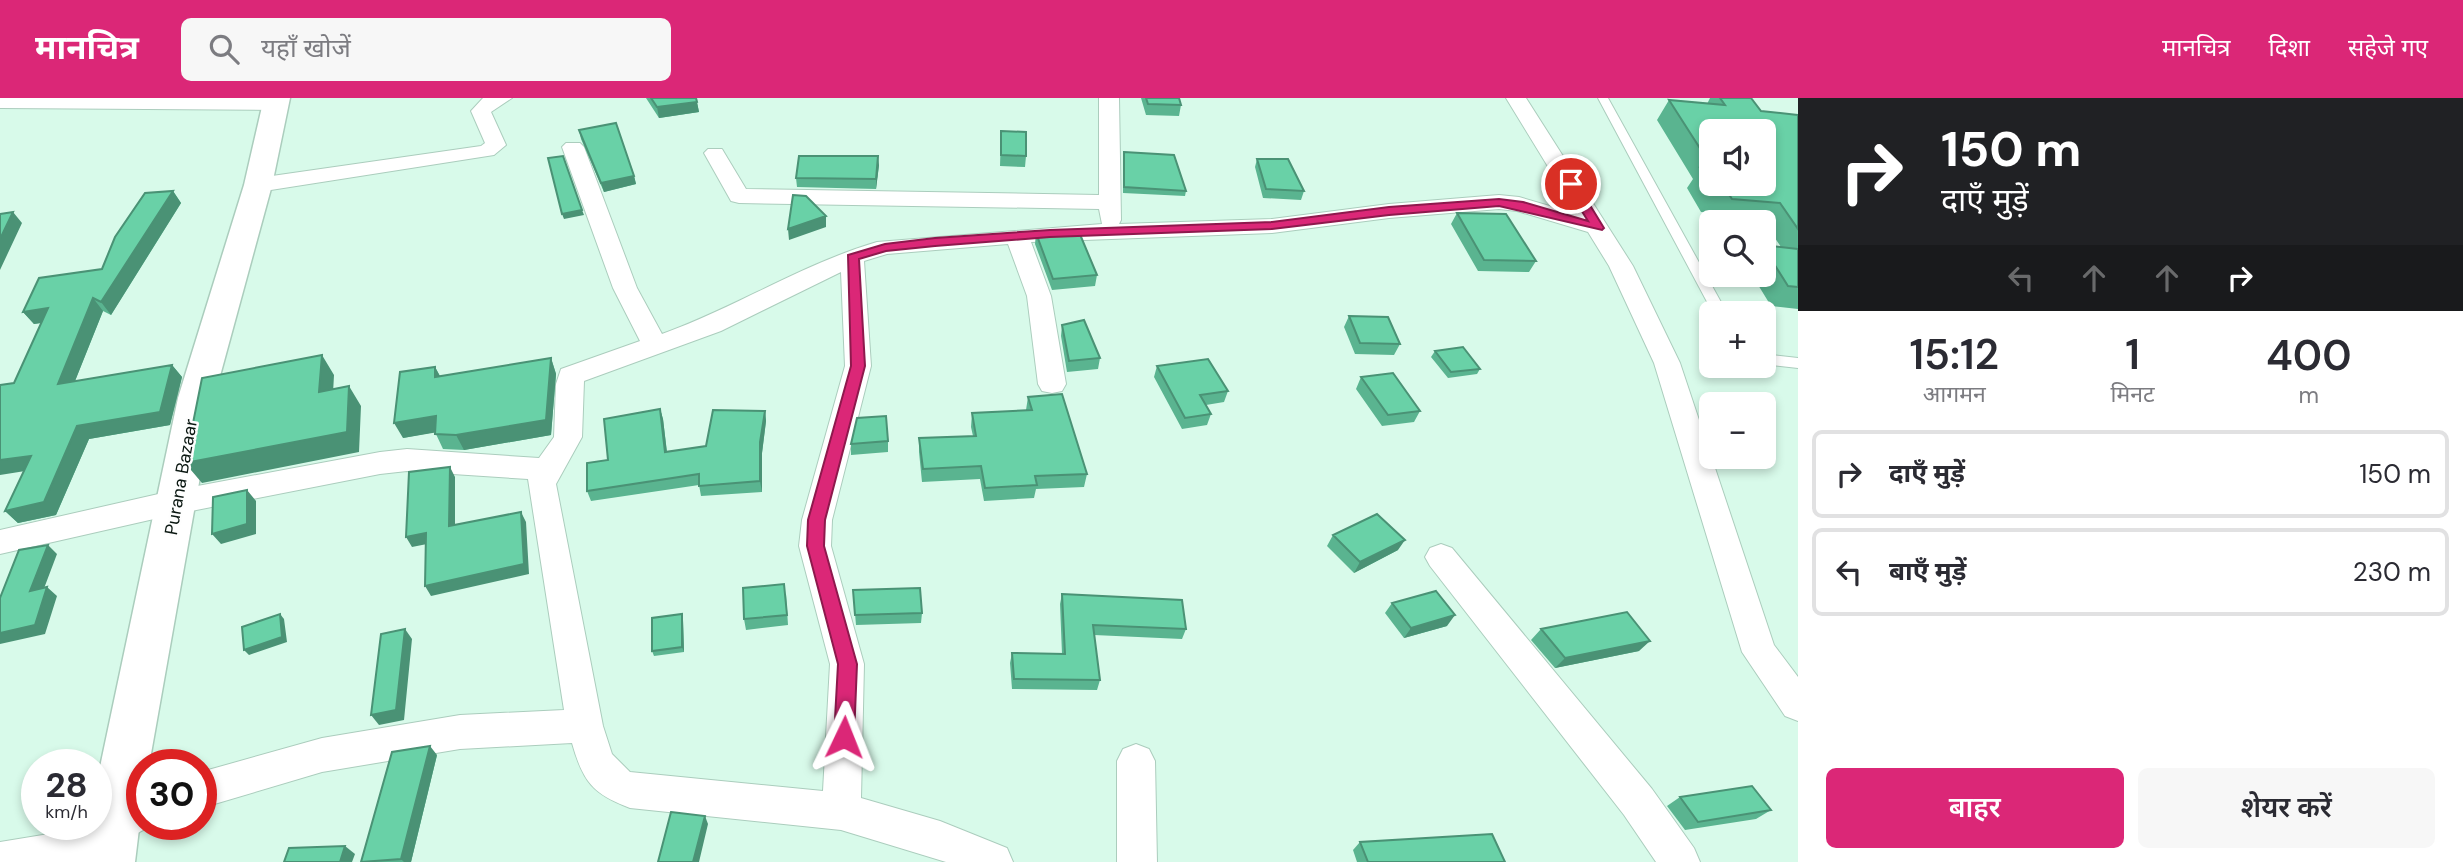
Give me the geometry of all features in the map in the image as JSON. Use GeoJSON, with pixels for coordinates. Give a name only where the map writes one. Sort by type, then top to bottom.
{"type":"FeatureCollection","features":[{"type":"Feature","properties":{"kind":"street"},"geometry":{"type":"LineString","coordinates":[[258,185],[487,152],[496,145],[481,111],[488,103],[502,98]]}},
{"type":"Feature","properties":{"kind":"street"},"geometry":{"type":"LineString","coordinates":[[1109,98],[1110,232]]}},
{"type":"Feature","properties":{"kind":"street"},"geometry":{"type":"LineString","coordinates":[[1516,98],[1621,266],[1667,363],[1759,652],[1798,705]]}},
{"type":"Feature","properties":{"kind":"street"},"geometry":{"type":"LineString","coordinates":[[0,102],[277,101]]}},
{"type":"Feature","properties":{"kind":"street","name":"Purana Bazaar"},"geometry":{"type":"LineString","coordinates":[[121,833],[156,617],[196,398],[258,185],[277,101]]}},
{"type":"Feature","properties":{"kind":"street"},"geometry":{"type":"LineString","coordinates":[[573,147],[625,288],[656,347]]}},
{"type":"Feature","properties":{"kind":"street"},"geometry":{"type":"LineString","coordinates":[[715,153],[739,196],[1110,202]]}},
{"type":"Feature","properties":{"kind":"street"},"geometry":{"type":"LineString","coordinates":[[993,862],[940,840],[841,811],[630,790],[612,785],[600,772],[585,726],[541,484],[544,469],[564,447],[569,436],[571,376],[656,347],[732,316],[852,257],[885,247],[1017,236],[1285,225],[1389,211],[1499,202],[1519,204],[1598,228]]}},
{"type":"Feature","properties":{"kind":"street"},"geometry":{"type":"LineString","coordinates":[[1017,236],[1039,296],[1052,384]]}},
{"type":"Feature","properties":{"kind":"street"},"geometry":{"type":"LineString","coordinates":[[841,811],[847,664],[815,546],[817,520],[858,366],[852,257]]}},
{"type":"Feature","properties":{"kind":"street"},"geometry":{"type":"LineString","coordinates":[[0,542],[176,502],[407,460],[544,469]]}},
{"type":"Feature","properties":{"kind":"street"},"geometry":{"type":"LineString","coordinates":[[1441,558],[1638,802],[1680,862]]}},
{"type":"Feature","properties":{"kind":"street"},"geometry":{"type":"LineString","coordinates":[[217,785],[322,755],[460,732],[585,726]]}},
{"type":"Feature","properties":{"kind":"street"},"geometry":{"type":"LineString","coordinates":[[1136,761],[1137,862]]}},
{"type":"Feature","properties":{"kind":"street"},"geometry":{"type":"LineString","coordinates":[[0,862],[55,853],[121,833]]}},
{"type":"Feature","properties":{"kind":"lane"},"geometry":{"type":"LineString","coordinates":[[1603,98],[1713,301]]}},
{"type":"Feature","properties":{"kind":"lane"},"geometry":{"type":"LineString","coordinates":[[1776,360],[1798,363]]}},
{"type":"Feature","properties":{"kind":"building"},"geometry":{"type":"Polygon","coordinates":[[[651,98],[696,98],[697,102],[657,107],[651,98]]]}},
{"type":"Feature","properties":{"kind":"building"},"geometry":{"type":"Polygon","coordinates":[[[1146,98],[1179,98],[1181,105],[1148,104],[1146,98]]]}},
{"type":"Feature","properties":{"kind":"building"},"geometry":{"type":"Polygon","coordinates":[[[1720,98],[1751,98],[1761,111],[1798,115],[1798,229],[1780,203],[1732,199],[1730,196],[1776,196],[1776,119],[1699,119],[1699,147],[1669,100],[1725,105],[1720,98]]]}},
{"type":"Feature","properties":{"kind":"building"},"geometry":{"type":"Polygon","coordinates":[[[616,123],[634,176],[601,183],[579,130],[616,123]]]}},
{"type":"Feature","properties":{"kind":"building"},"geometry":{"type":"Polygon","coordinates":[[[1001,131],[1026,132],[1026,156],[1001,155],[1001,131]]]}},
{"type":"Feature","properties":{"kind":"building"},"geometry":{"type":"Polygon","coordinates":[[[1124,152],[1174,155],[1186,191],[1124,187],[1124,152]]]}},
{"type":"Feature","properties":{"kind":"building"},"geometry":{"type":"Polygon","coordinates":[[[563,156],[582,210],[562,214],[548,158],[563,156]]]}},
{"type":"Feature","properties":{"kind":"building"},"geometry":{"type":"Polygon","coordinates":[[[799,156],[878,156],[876,179],[796,178],[799,156]]]}},
{"type":"Feature","properties":{"kind":"building"},"geometry":{"type":"Polygon","coordinates":[[[1257,159],[1288,159],[1304,191],[1266,189],[1257,159]]]}},
{"type":"Feature","properties":{"kind":"building"},"geometry":{"type":"Polygon","coordinates":[[[173,191],[101,302],[93,298],[58,384],[172,365],[160,412],[77,426],[44,502],[5,511],[31,456],[0,460],[0,385],[14,383],[48,308],[23,312],[39,278],[102,269],[115,237],[145,193],[173,191]]]}},
{"type":"Feature","properties":{"kind":"building"},"geometry":{"type":"Polygon","coordinates":[[[793,195],[806,196],[826,216],[788,229],[793,195]]]}},
{"type":"Feature","properties":{"kind":"building"},"geometry":{"type":"Polygon","coordinates":[[[13,212],[0,239],[0,214],[13,212]]]}},
{"type":"Feature","properties":{"kind":"building"},"geometry":{"type":"Polygon","coordinates":[[[1457,213],[1506,214],[1536,261],[1484,260],[1457,213]]]}},
{"type":"Feature","properties":{"kind":"building"},"geometry":{"type":"Polygon","coordinates":[[[1079,232],[1097,275],[1053,279],[1036,233],[1079,232]]]}},
{"type":"Feature","properties":{"kind":"building"},"geometry":{"type":"Polygon","coordinates":[[[1776,246],[1798,249],[1798,287],[1788,286],[1776,267],[1776,246]]]}},
{"type":"Feature","properties":{"kind":"building"},"geometry":{"type":"Polygon","coordinates":[[[1349,316],[1388,317],[1400,344],[1360,343],[1349,316]]]}},
{"type":"Feature","properties":{"kind":"building"},"geometry":{"type":"Polygon","coordinates":[[[1084,320],[1100,358],[1069,361],[1062,325],[1084,320]]]}},
{"type":"Feature","properties":{"kind":"building"},"geometry":{"type":"Polygon","coordinates":[[[1463,347],[1480,369],[1451,372],[1435,351],[1463,347]]]}},
{"type":"Feature","properties":{"kind":"building"},"geometry":{"type":"Polygon","coordinates":[[[322,355],[319,392],[349,386],[347,432],[185,463],[202,378],[322,355]]]}},
{"type":"Feature","properties":{"kind":"building"},"geometry":{"type":"Polygon","coordinates":[[[551,358],[546,420],[456,435],[435,434],[436,416],[394,423],[400,372],[435,367],[435,377],[551,358]]]}},
{"type":"Feature","properties":{"kind":"building"},"geometry":{"type":"Polygon","coordinates":[[[1208,359],[1228,391],[1200,395],[1211,414],[1185,418],[1157,366],[1208,359]]]}},
{"type":"Feature","properties":{"kind":"building"},"geometry":{"type":"Polygon","coordinates":[[[1393,373],[1420,411],[1388,415],[1361,377],[1393,373]]]}},
{"type":"Feature","properties":{"kind":"building"},"geometry":{"type":"Polygon","coordinates":[[[1062,394],[1087,474],[1035,476],[1037,485],[985,488],[981,466],[923,469],[919,438],[976,436],[972,413],[1032,410],[1028,397],[1062,394]]]}},
{"type":"Feature","properties":{"kind":"building"},"geometry":{"type":"Polygon","coordinates":[[[660,409],[665,452],[706,446],[713,410],[765,411],[760,442],[760,481],[699,486],[699,474],[587,491],[587,463],[608,460],[604,419],[660,409]]]}},
{"type":"Feature","properties":{"kind":"building"},"geometry":{"type":"Polygon","coordinates":[[[886,416],[888,441],[851,444],[857,418],[886,416]]]}},
{"type":"Feature","properties":{"kind":"building"},"geometry":{"type":"Polygon","coordinates":[[[450,467],[449,526],[521,512],[524,564],[425,586],[426,533],[406,537],[409,472],[450,467]]]}},
{"type":"Feature","properties":{"kind":"building"},"geometry":{"type":"Polygon","coordinates":[[[247,490],[247,524],[212,534],[213,497],[247,490]]]}},
{"type":"Feature","properties":{"kind":"building"},"geometry":{"type":"Polygon","coordinates":[[[1377,514],[1405,540],[1360,562],[1333,535],[1377,514]]]}},
{"type":"Feature","properties":{"kind":"building"},"geometry":{"type":"Polygon","coordinates":[[[48,545],[30,591],[47,587],[35,625],[0,633],[0,598],[19,550],[48,545]]]}},
{"type":"Feature","properties":{"kind":"building"},"geometry":{"type":"Polygon","coordinates":[[[784,584],[787,615],[744,619],[743,588],[784,584]]]}},
{"type":"Feature","properties":{"kind":"building"},"geometry":{"type":"Polygon","coordinates":[[[920,588],[922,613],[855,615],[853,590],[920,588]]]}},
{"type":"Feature","properties":{"kind":"building"},"geometry":{"type":"Polygon","coordinates":[[[1436,591],[1455,615],[1411,628],[1392,603],[1436,591]]]}},
{"type":"Feature","properties":{"kind":"building"},"geometry":{"type":"Polygon","coordinates":[[[1062,594],[1182,600],[1186,629],[1093,625],[1100,680],[1014,679],[1012,653],[1065,654],[1062,594]]]}},
{"type":"Feature","properties":{"kind":"building"},"geometry":{"type":"Polygon","coordinates":[[[1627,612],[1650,641],[1565,658],[1541,629],[1627,612]]]}},
{"type":"Feature","properties":{"kind":"building"},"geometry":{"type":"Polygon","coordinates":[[[280,614],[282,637],[244,650],[242,627],[280,614]]]}},
{"type":"Feature","properties":{"kind":"building"},"geometry":{"type":"Polygon","coordinates":[[[682,614],[682,647],[652,651],[652,618],[682,614]]]}},
{"type":"Feature","properties":{"kind":"building"},"geometry":{"type":"Polygon","coordinates":[[[405,629],[396,710],[371,715],[381,634],[405,629]]]}},
{"type":"Feature","properties":{"kind":"building"},"geometry":{"type":"Polygon","coordinates":[[[430,746],[401,859],[361,862],[392,752],[430,746]]]}},
{"type":"Feature","properties":{"kind":"building"},"geometry":{"type":"Polygon","coordinates":[[[1752,786],[1771,810],[1698,822],[1680,797],[1752,786]]]}},
{"type":"Feature","properties":{"kind":"building"},"geometry":{"type":"Polygon","coordinates":[[[671,812],[705,816],[693,862],[658,862],[671,812]]]}},
{"type":"Feature","properties":{"kind":"building"},"geometry":{"type":"Polygon","coordinates":[[[1492,834],[1505,862],[1368,862],[1360,842],[1492,834]]]}},
{"type":"Feature","properties":{"kind":"building"},"geometry":{"type":"Polygon","coordinates":[[[345,846],[340,862],[284,862],[289,848],[345,846]]]}},
{"type":"Feature","properties":{"kind":"route"},"geometry":{"type":"LineString","coordinates":[[844,737],[847,664],[815,546],[817,520],[858,366],[852,257],[885,247],[935,242],[1050,233],[1272,226],[1389,211],[1499,202],[1519,204],[1598,228],[1571,184]]}}]}
